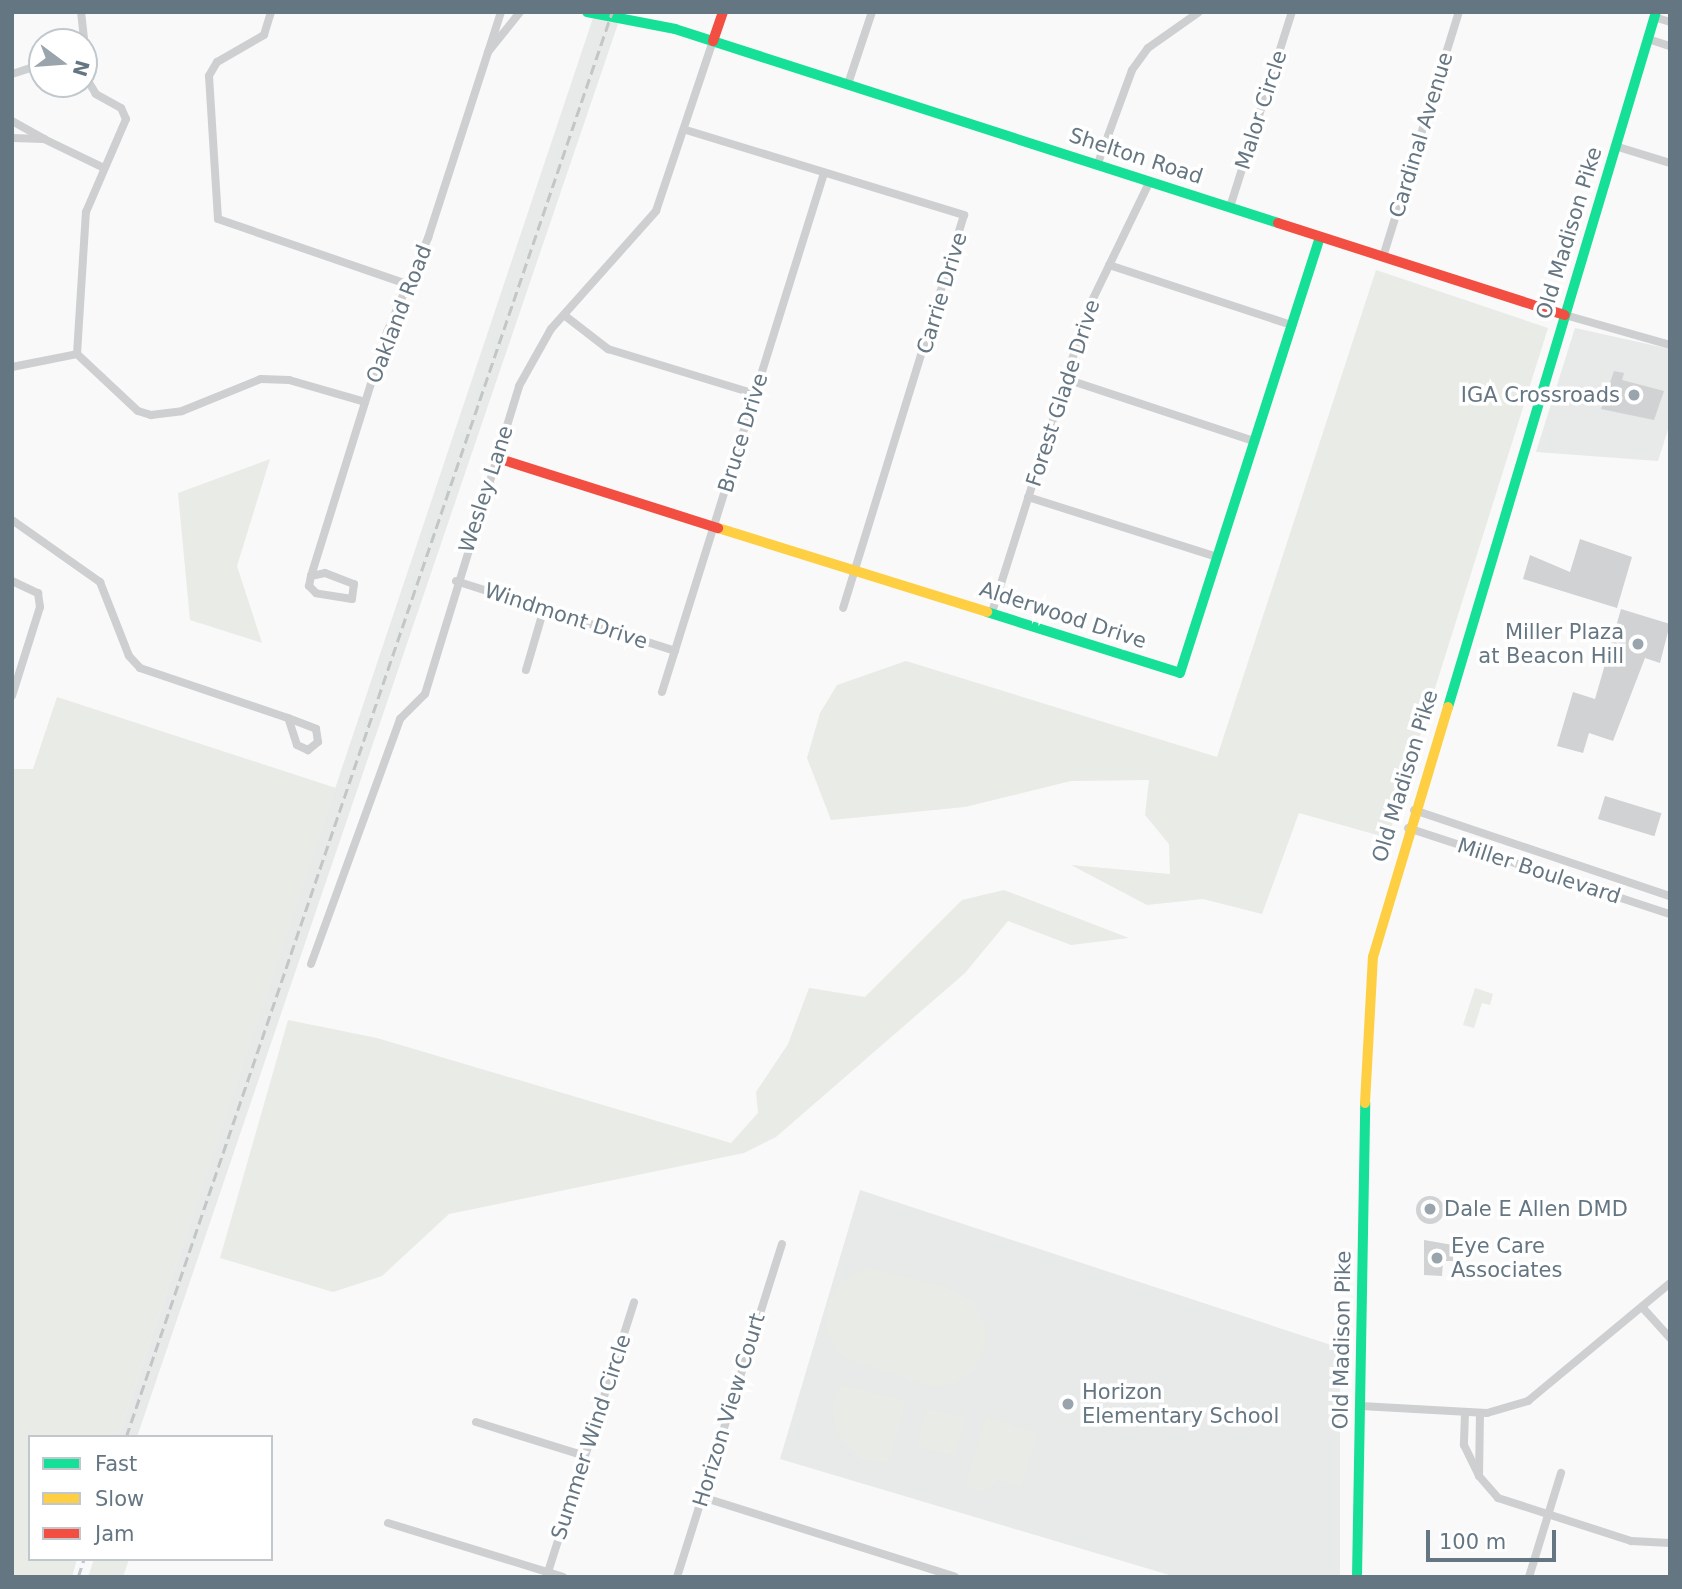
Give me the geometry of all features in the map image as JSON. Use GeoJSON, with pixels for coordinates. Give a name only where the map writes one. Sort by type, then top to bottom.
{"type":"FeatureCollection","features":[{"type":"Feature","properties":{"kind":"street"},"geometry":{"type":"LineString","coordinates":[[271,12],[264,35],[217,62],[209,76],[218,219],[407,284]]}},
{"type":"Feature","properties":{"kind":"street","name":"Oakland Road"},"geometry":{"type":"LineString","coordinates":[[311,576],[365,402],[407,284],[428,238],[501,12]]}},
{"type":"Feature","properties":{"kind":"street","name":"Oakland Road"},"geometry":{"type":"LineString","coordinates":[[488,52],[520,12]]}},
{"type":"Feature","properties":{"kind":"street","name":"Shelton Road"},"geometry":{"type":"LineString","coordinates":[[587,12],[713,41],[1565,315],[1670,345]]}},
{"type":"Feature","properties":{"kind":"street"},"geometry":{"type":"LineString","coordinates":[[713,41],[723,12]]}},
{"type":"Feature","properties":{"kind":"street"},"geometry":{"type":"LineString","coordinates":[[848,84],[873,12]]}},
{"type":"Feature","properties":{"kind":"street"},"geometry":{"type":"LineString","coordinates":[[1098,163],[1132,70],[1148,48],[1199,12]]}},
{"type":"Feature","properties":{"kind":"street","name":"Malor Circle"},"geometry":{"type":"LineString","coordinates":[[1230,207],[1292,12]]}},
{"type":"Feature","properties":{"kind":"street","name":"Cardinal Avenue"},"geometry":{"type":"LineString","coordinates":[[1383,257],[1459,12]]}},
{"type":"Feature","properties":{"kind":"street"},"geometry":{"type":"LineString","coordinates":[[1655,15],[1670,22]]}},
{"type":"Feature","properties":{"kind":"street","name":"Old Madison Pike"},"geometry":{"type":"LineString","coordinates":[[1357,1577],[1367,995],[1408,828],[1655,15]]}},
{"type":"Feature","properties":{"kind":"street"},"geometry":{"type":"LineString","coordinates":[[1648,39],[1670,46]]}},
{"type":"Feature","properties":{"kind":"street","name":"Wesley Lane"},"geometry":{"type":"LineString","coordinates":[[311,964],[400,719],[425,694],[456,581],[519,386],[535,353],[564,315],[656,211],[686,130],[713,41]]}},
{"type":"Feature","properties":{"kind":"street"},"geometry":{"type":"LineString","coordinates":[[77,354],[84,224],[104,168],[126,119],[121,108],[98,93]]}},
{"type":"Feature","properties":{"kind":"street"},"geometry":{"type":"LineString","coordinates":[[12,121],[104,168]]}},
{"type":"Feature","properties":{"kind":"street","name":"Carrie Drive"},"geometry":{"type":"LineString","coordinates":[[686,130],[964,215],[843,608]]}},
{"type":"Feature","properties":{"kind":"street"},"geometry":{"type":"LineString","coordinates":[[12,138],[44,139]]}},
{"type":"Feature","properties":{"kind":"street"},"geometry":{"type":"LineString","coordinates":[[1615,146],[1670,163]]}},
{"type":"Feature","properties":{"kind":"street","name":"Bruce Drive"},"geometry":{"type":"LineString","coordinates":[[662,692],[824,173]]}},
{"type":"Feature","properties":{"kind":"street","name":"Forest Glade Drive"},"geometry":{"type":"LineString","coordinates":[[992,612],[1066,379],[1110,265],[1150,181]]}},
{"type":"Feature","properties":{"kind":"street","name":"Alderwood Drive"},"geometry":{"type":"LineString","coordinates":[[497,458],[855,567],[1180,673],[1320,237]]}},
{"type":"Feature","properties":{"kind":"street"},"geometry":{"type":"LineString","coordinates":[[1110,265],[1292,325]]}},
{"type":"Feature","properties":{"kind":"street"},"geometry":{"type":"LineString","coordinates":[[564,315],[608,349],[755,394]]}},
{"type":"Feature","properties":{"kind":"street"},"geometry":{"type":"LineString","coordinates":[[12,367],[77,354]]}},
{"type":"Feature","properties":{"kind":"street"},"geometry":{"type":"LineString","coordinates":[[77,354],[138,411],[151,415],[182,411],[261,379],[289,380],[365,402]]}},
{"type":"Feature","properties":{"kind":"street"},"geometry":{"type":"LineString","coordinates":[[1066,379],[1254,441]]}},
{"type":"Feature","properties":{"kind":"street"},"geometry":{"type":"LineString","coordinates":[[1028,497],[1217,557]]}},
{"type":"Feature","properties":{"kind":"street"},"geometry":{"type":"LineString","coordinates":[[12,520],[100,582],[129,656],[139,668],[288,718]]}},
{"type":"Feature","properties":{"kind":"street"},"geometry":{"type":"LineString","coordinates":[[311,576],[338,577],[354,584],[355,593],[345,601],[316,593],[309,586],[311,576]]}},
{"type":"Feature","properties":{"kind":"street"},"geometry":{"type":"LineString","coordinates":[[12,580],[38,593],[40,607],[12,696]]}},
{"type":"Feature","properties":{"kind":"street","name":"Windmont Drive"},"geometry":{"type":"LineString","coordinates":[[456,581],[543,612],[675,651]]}},
{"type":"Feature","properties":{"kind":"street"},"geometry":{"type":"LineString","coordinates":[[526,670],[543,612]]}},
{"type":"Feature","properties":{"kind":"street","name":"Miller Boulevard"},"geometry":{"type":"LineString","coordinates":[[1414,810],[1670,896]]}},
{"type":"Feature","properties":{"kind":"street","name":"Miller Boulevard"},"geometry":{"type":"LineString","coordinates":[[1408,828],[1670,914]]}},
{"type":"Feature","properties":{"kind":"street"},"geometry":{"type":"LineString","coordinates":[[1504,860],[1512,843]]}},
{"type":"Feature","properties":{"kind":"street"},"geometry":{"type":"LineString","coordinates":[[1607,894],[1612,877]]}},
{"type":"Feature","properties":{"kind":"street","name":"Horizon View Court"},"geometry":{"type":"LineString","coordinates":[[677,1577],[782,1244]]}},
{"type":"Feature","properties":{"kind":"street"},"geometry":{"type":"LineString","coordinates":[[1360,1406],[1480,1413],[1528,1401],[1670,1283]]}},
{"type":"Feature","properties":{"kind":"street","name":"Summer Wind Circle"},"geometry":{"type":"LineString","coordinates":[[548,1572],[634,1302]]}},
{"type":"Feature","properties":{"kind":"street"},"geometry":{"type":"LineString","coordinates":[[1642,1307],[1670,1338]]}},
{"type":"Feature","properties":{"kind":"street"},"geometry":{"type":"LineString","coordinates":[[1465,1413],[1464,1445],[1479,1476],[1498,1498],[1631,1541],[1670,1543]]}},
{"type":"Feature","properties":{"kind":"street"},"geometry":{"type":"LineString","coordinates":[[1479,1476],[1480,1413]]}},
{"type":"Feature","properties":{"kind":"street"},"geometry":{"type":"LineString","coordinates":[[475,1422],[585,1456]]}},
{"type":"Feature","properties":{"kind":"street"},"geometry":{"type":"LineString","coordinates":[[1529,1577],[1561,1473]]}},
{"type":"Feature","properties":{"kind":"street"},"geometry":{"type":"LineString","coordinates":[[702,1497],[955,1577]]}},
{"type":"Feature","properties":{"kind":"street"},"geometry":{"type":"LineString","coordinates":[[388,1523],[563,1577]]}},
{"type":"Feature","properties":{"kind":"shaded area"},"geometry":{"type":"Polygon","coordinates":[[[595,12],[622,12],[138,1435],[119,1435],[595,12]]]}},
{"type":"Feature","properties":{"kind":"shaded area"},"geometry":{"type":"Polygon","coordinates":[[[1376,270],[1548,328],[1388,838],[1299,813],[1262,914],[1203,899],[1147,905],[1071,865],[1170,874],[1169,844],[1145,815],[1149,780],[1071,781],[965,807],[831,820],[807,758],[820,713],[837,685],[906,661],[1217,757],[1376,270]]]}},
{"type":"Feature","properties":{"kind":"shaded area"},"geometry":{"type":"Polygon","coordinates":[[[1575,328],[1670,349],[1670,423],[1658,461],[1536,452],[1575,328]]]}},
{"type":"Feature","properties":{"kind":"shaded area"},"geometry":{"type":"Polygon","coordinates":[[[270,459],[237,566],[262,643],[190,620],[178,493],[270,459]]]}},
{"type":"Feature","properties":{"kind":"shaded area"},"geometry":{"type":"Polygon","coordinates":[[[57,697],[336,788],[119,1435],[28,1435],[28,1561],[76,1561],[72,1577],[12,1577],[12,769],[33,769],[57,697]]]}},
{"type":"Feature","properties":{"kind":"shaded area"},"geometry":{"type":"Polygon","coordinates":[[[1004,890],[1129,938],[1071,945],[1008,921],[965,973],[776,1137],[744,1153],[449,1214],[382,1276],[333,1292],[220,1258],[288,1020],[377,1038],[731,1143],[758,1113],[756,1092],[788,1044],[809,988],[865,997],[962,900],[1004,890]]]}},
{"type":"Feature","properties":{"kind":"shaded area"},"geometry":{"type":"Polygon","coordinates":[[[1475,988],[1493,994],[1490,1005],[1482,1003],[1474,1028],[1463,1025],[1475,988]]]}},
{"type":"Feature","properties":{"kind":"shaded area","name":"Horizon Elementary School"},"geometry":{"type":"Polygon","coordinates":[[[860,1190],[1340,1348],[1340,1577],[1176,1577],[780,1459],[860,1190]]]}},
{"type":"Feature","properties":{"kind":"shaded area"},"geometry":{"type":"Polygon","coordinates":[[[867,1268],[945,1287],[972,1301],[986,1329],[985,1349],[972,1371],[954,1384],[934,1387],[842,1357],[826,1330],[829,1301],[843,1280],[867,1268]]]}},
{"type":"Feature","properties":{"kind":"shaded area"},"geometry":{"type":"Polygon","coordinates":[[[841,1384],[906,1401],[888,1464],[861,1459],[837,1435],[832,1405],[841,1384]]]}},
{"type":"Feature","properties":{"kind":"shaded area"},"geometry":{"type":"Polygon","coordinates":[[[927,1408],[965,1419],[955,1457],[916,1445],[927,1408]]]}},
{"type":"Feature","properties":{"kind":"shaded area"},"geometry":{"type":"Polygon","coordinates":[[[986,1417],[1038,1433],[1020,1487],[998,1480],[983,1492],[965,1486],[986,1417]]]}},
{"type":"Feature","properties":{"kind":"shaded area"},"geometry":{"type":"Polygon","coordinates":[[[93,1561],[128,1561],[123,1577],[88,1577],[93,1561]]]}},
{"type":"Feature","properties":{"kind":"building","name":"IGA Crossroads"},"geometry":{"type":"Polygon","coordinates":[[[1614,371],[1624,373],[1622,380],[1664,391],[1654,420],[1601,409],[1614,371]]]}},
{"type":"Feature","properties":{"kind":"building"},"geometry":{"type":"Polygon","coordinates":[[[1580,539],[1632,557],[1617,608],[1523,579],[1530,555],[1570,572],[1580,539]]]}},
{"type":"Feature","properties":{"kind":"building","name":"Miller Plaza at Beacon Hill"},"geometry":{"type":"Polygon","coordinates":[[[1621,609],[1670,624],[1660,663],[1645,658],[1613,741],[1589,733],[1583,753],[1557,746],[1573,692],[1595,699],[1621,609]]]}},
{"type":"Feature","properties":{"kind":"building"},"geometry":{"type":"Polygon","coordinates":[[[1605,796],[1661,813],[1654,836],[1598,819],[1605,796]]]}},
{"type":"Feature","properties":{"kind":"building","name":"Dale E Allen DMD"},"geometry":{"type":"Polygon","coordinates":[[[1430,1196],[1440,1200],[1444,1210],[1440,1220],[1430,1224],[1420,1220],[1416,1210],[1420,1200],[1430,1196]]]}},
{"type":"Feature","properties":{"kind":"building","name":"Eye Care Associates"},"geometry":{"type":"Polygon","coordinates":[[[1424,1240],[1453,1245],[1453,1261],[1443,1261],[1442,1276],[1424,1275],[1424,1240]]]}},
{"type":"Feature","properties":{"kind":"railway"},"geometry":{"type":"LineString","coordinates":[[127,1435],[612,12]]}},
{"type":"Feature","properties":{"kind":"railway"},"geometry":{"type":"LineString","coordinates":[[78,1577],[83,1561]]}},
{"type":"Feature","properties":{"kind":"traffic: fast"},"geometry":{"type":"LineString","coordinates":[[587,12],[675,29],[1278,223]]}},
{"type":"Feature","properties":{"kind":"traffic: fast"},"geometry":{"type":"LineString","coordinates":[[1448,707],[1656,12]]}},
{"type":"Feature","properties":{"kind":"traffic: fast"},"geometry":{"type":"LineString","coordinates":[[987,612],[1180,673],[1320,237]]}},
{"type":"Feature","properties":{"kind":"traffic: fast"},"geometry":{"type":"LineString","coordinates":[[1357,1577],[1365,1103]]}},
{"type":"Feature","properties":{"kind":"traffic: slow"},"geometry":{"type":"LineString","coordinates":[[718,528],[987,612]]}},
{"type":"Feature","properties":{"kind":"traffic: slow"},"geometry":{"type":"LineString","coordinates":[[1365,1103],[1373,957],[1448,707]]}},
{"type":"Feature","properties":{"kind":"traffic: jam"},"geometry":{"type":"LineString","coordinates":[[713,41],[723,12]]}},
{"type":"Feature","properties":{"kind":"traffic: jam"},"geometry":{"type":"LineString","coordinates":[[1278,223],[1565,315]]}},
{"type":"Feature","properties":{"kind":"traffic: jam"},"geometry":{"type":"LineString","coordinates":[[497,458],[718,528]]}},
{"type":"Feature","properties":{"kind":"place","name":"IGA Crossroads"},"geometry":{"type":"Point","coordinates":[1634,395]}},
{"type":"Feature","properties":{"kind":"place","name":"Miller Plaza at Beacon Hill"},"geometry":{"type":"Point","coordinates":[1638,644]}},
{"type":"Feature","properties":{"kind":"place","name":"Dale E Allen DMD"},"geometry":{"type":"Point","coordinates":[1430,1209]}},
{"type":"Feature","properties":{"kind":"place","name":"Eye Care Associates"},"geometry":{"type":"Point","coordinates":[1437,1258]}},
{"type":"Feature","properties":{"kind":"place","name":"Horizon Elementary School"},"geometry":{"type":"Point","coordinates":[1068,1404]}}]}
